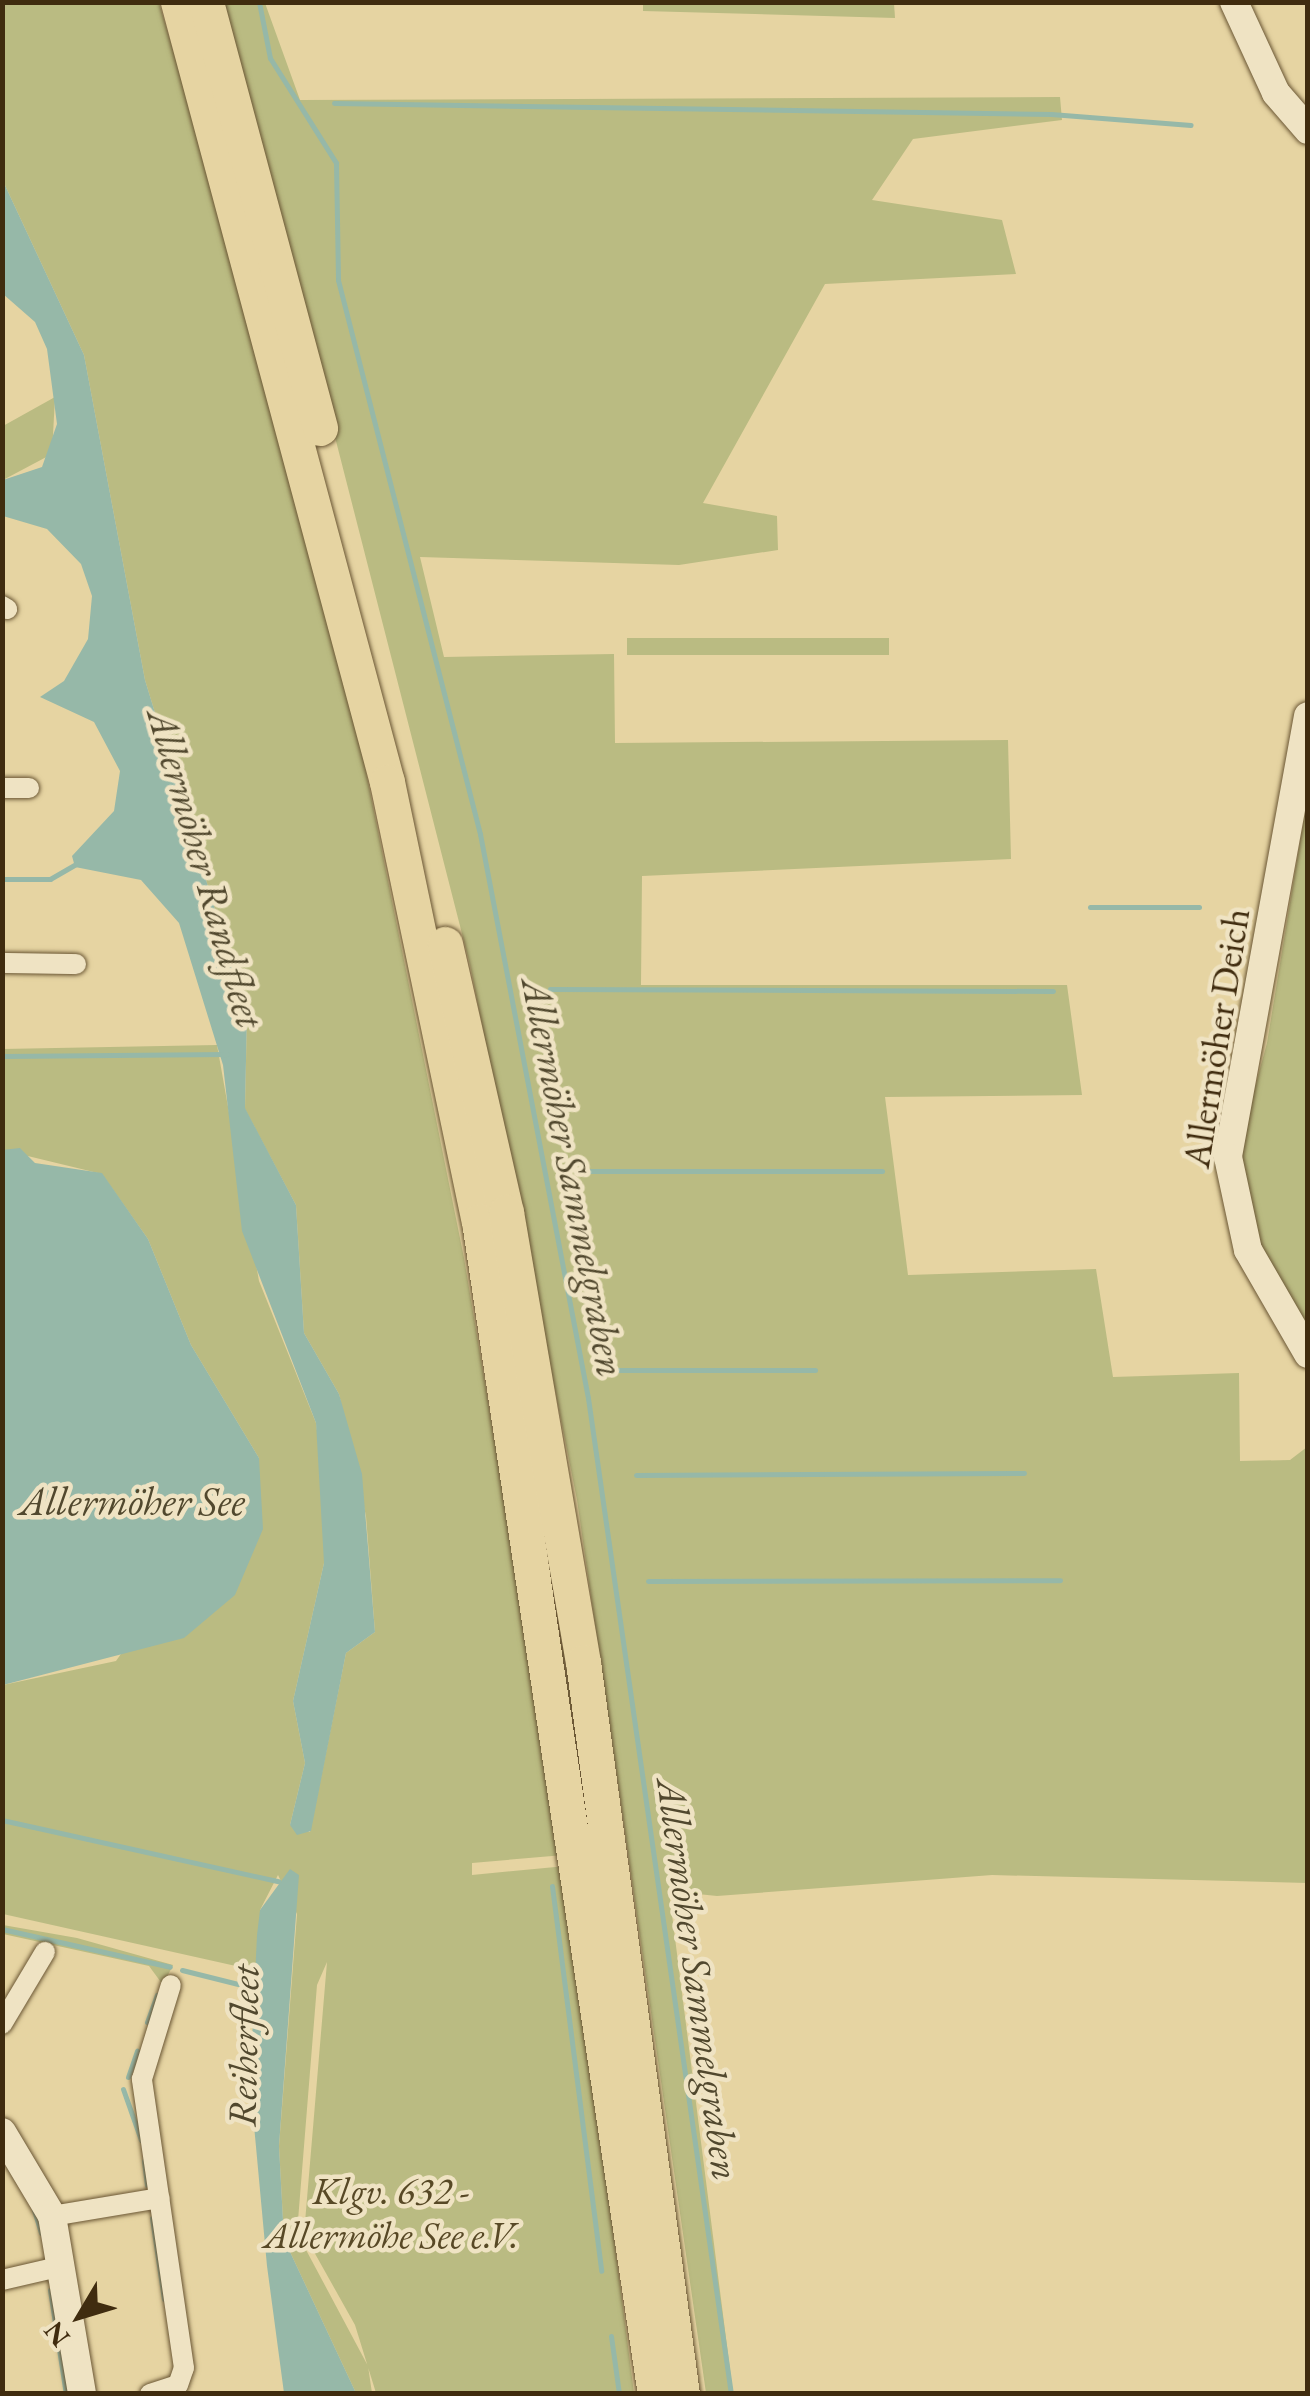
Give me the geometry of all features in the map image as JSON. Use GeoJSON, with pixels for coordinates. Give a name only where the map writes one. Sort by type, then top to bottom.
{"type":"FeatureCollection","features":[{"type":"Feature","properties":{"kind":"highway"},"geometry":{"type":"LineString","coordinates":[[178,2],[387,782],[480,1220],[655,2394]]}},
{"type":"Feature","properties":{"kind":"highway"},"geometry":{"type":"LineString","coordinates":[[206,2],[407,775],[506,1212],[582,1662],[682,2394]]}},
{"type":"Feature","properties":{"kind":"street"},"geometry":{"type":"LineString","coordinates":[[1234,2],[1276,93],[1308,130]]}},
{"type":"Feature","properties":{"kind":"street","name":"Allermöher Deich"},"geometry":{"type":"LineString","coordinates":[[1308,716],[1228,1157],[1248,1250],[1308,1354]]}},
{"type":"Feature","properties":{"kind":"street"},"geometry":{"type":"LineString","coordinates":[[2,788],[29,788]]}},
{"type":"Feature","properties":{"kind":"street"},"geometry":{"type":"LineString","coordinates":[[2,963],[76,964]]}},
{"type":"Feature","properties":{"kind":"street"},"geometry":{"type":"LineString","coordinates":[[2,2024],[45,1952]]}},
{"type":"Feature","properties":{"kind":"street"},"geometry":{"type":"LineString","coordinates":[[150,2394],[178,2384],[184,2368],[142,2079],[171,1986]]}},
{"type":"Feature","properties":{"kind":"street"},"geometry":{"type":"LineString","coordinates":[[2,2132],[52,2216],[82,2394]]}},
{"type":"Feature","properties":{"kind":"street"},"geometry":{"type":"LineString","coordinates":[[52,2216],[160,2198]]}},
{"type":"Feature","properties":{"kind":"street"},"geometry":{"type":"LineString","coordinates":[[2,2280],[62,2266]]}},
{"type":"Feature","properties":{"kind":"green space"},"geometry":{"type":"Polygon","coordinates":[[[643,2],[894,3],[895,18],[643,11],[643,2]]]}},
{"type":"Feature","properties":{"kind":"green space","name":"Klgv. 632 - Allermöhe See e.V."},"geometry":{"type":"Polygon","coordinates":[[[3,3],[159,3],[221,210],[360,742],[464,1258],[564,1855],[472,1863],[472,1875],[566,1866],[634,2393],[376,2393],[368,2368],[372,2393],[356,2393],[284,2239],[279,2146],[297,1914],[278,1875],[260,1910],[263,1972],[3,1914],[3,1685],[116,1661],[259,1458],[191,1345],[148,1239],[102,1174],[3,1150],[2,1049],[217,1045],[259,1281],[316,1423],[325,1492],[324,1563],[293,1701],[305,1763],[290,1825],[310,1832],[346,1653],[375,1632],[366,1516],[339,1394],[304,1333],[296,1205],[245,1109],[247,1014],[145,680],[84,355],[3,181],[3,3]],[[327,1962],[317,1985],[297,2233],[367,2364],[355,2325],[304,2234],[327,1962]]]}},
{"type":"Feature","properties":{"kind":"green space"},"geometry":{"type":"Polygon","coordinates":[[[224,3],[265,3],[300,100],[1060,97],[1062,120],[913,139],[872,200],[1002,220],[1016,274],[825,284],[703,503],[777,516],[778,550],[679,565],[420,557],[444,657],[614,654],[615,743],[1008,740],[1011,859],[642,876],[641,985],[1067,985],[1082,1095],[885,1097],[908,1275],[1096,1269],[1113,1377],[1239,1373],[1240,1461],[1290,1460],[1307,1447],[1307,1883],[992,1875],[717,1896],[669,1891],[733,2393],[706,2393],[577,1500],[470,965],[224,3]]]}},
{"type":"Feature","properties":{"kind":"green space"},"geometry":{"type":"Polygon","coordinates":[[[55,397],[52,454],[3,480],[3,426],[55,397]]]}},
{"type":"Feature","properties":{"kind":"green space"},"geometry":{"type":"Polygon","coordinates":[[[627,638],[889,638],[889,655],[627,655],[627,638]]]}},
{"type":"Feature","properties":{"kind":"green space"},"geometry":{"type":"Polygon","coordinates":[[[1307,799],[1307,1343],[1273,1288],[1236,1157],[1267,1043],[1307,799]]]}},
{"type":"Feature","properties":{"kind":"green space"},"geometry":{"type":"Polygon","coordinates":[[[3,1925],[77,1938],[173,1965],[163,1985],[149,1966],[3,1934],[3,1925]]]}},
{"type":"Feature","properties":{"kind":"water"},"geometry":{"type":"Polygon","coordinates":[[[3,181],[84,355],[145,680],[247,1014],[245,1108],[296,1205],[304,1333],[339,1394],[362,1474],[375,1632],[346,1653],[311,1831],[297,1835],[290,1825],[305,1763],[293,1701],[324,1563],[316,1423],[242,1231],[223,1065],[179,923],[141,880],[75,867],[72,856],[114,811],[120,771],[94,722],[40,697],[64,681],[88,639],[92,596],[81,564],[47,529],[3,516],[3,480],[42,467],[57,424],[47,349],[35,322],[3,294],[3,181]]]}},
{"type":"Feature","properties":{"kind":"water","name":"Allermöher See"},"geometry":{"type":"Polygon","coordinates":[[[20,1148],[35,1163],[102,1173],[148,1239],[191,1345],[259,1458],[263,1529],[235,1595],[184,1638],[3,1685],[2,1150],[20,1148]]]}},
{"type":"Feature","properties":{"kind":"water"},"geometry":{"type":"Polygon","coordinates":[[[290,1869],[299,1875],[279,2146],[284,2239],[356,2393],[284,2393],[267,2266],[250,2082],[257,1935],[260,1910],[290,1869]]]}},
{"type":"Feature","properties":{"kind":"waterway","name":"Allermöher Sammelgraben"},"geometry":{"type":"LineString","coordinates":[[259,2],[270,58],[336,163],[338,280],[480,834],[588,1398],[731,2394]]}},
{"type":"Feature","properties":{"kind":"waterway"},"geometry":{"type":"LineString","coordinates":[[334,103],[1051,114],[1191,125]]}},
{"type":"Feature","properties":{"kind":"waterway"},"geometry":{"type":"LineString","coordinates":[[2,879],[50,879],[80,862]]}},
{"type":"Feature","properties":{"kind":"waterway"},"geometry":{"type":"LineString","coordinates":[[1090,907],[1199,907]]}},
{"type":"Feature","properties":{"kind":"waterway"},"geometry":{"type":"LineString","coordinates":[[550,989],[1053,991]]}},
{"type":"Feature","properties":{"kind":"waterway"},"geometry":{"type":"LineString","coordinates":[[2,1056],[227,1054]]}},
{"type":"Feature","properties":{"kind":"waterway"},"geometry":{"type":"LineString","coordinates":[[586,1171],[882,1171]]}},
{"type":"Feature","properties":{"kind":"waterway"},"geometry":{"type":"LineString","coordinates":[[617,1370],[815,1370]]}},
{"type":"Feature","properties":{"kind":"waterway"},"geometry":{"type":"LineString","coordinates":[[636,1475],[1024,1473]]}},
{"type":"Feature","properties":{"kind":"waterway"},"geometry":{"type":"LineString","coordinates":[[648,1581],[1060,1580]]}},
{"type":"Feature","properties":{"kind":"waterway"},"geometry":{"type":"LineString","coordinates":[[2,1820],[278,1881]]}},
{"type":"Feature","properties":{"kind":"waterway"},"geometry":{"type":"LineString","coordinates":[[552,1886],[601,2271]]}},
{"type":"Feature","properties":{"kind":"waterway"},"geometry":{"type":"LineString","coordinates":[[2,1929],[170,1967]]}},
{"type":"Feature","properties":{"kind":"waterway","name":"Reiherfleet"},"geometry":{"type":"LineString","coordinates":[[182,1970],[262,1990]]}},
{"type":"Feature","properties":{"kind":"waterway"},"geometry":{"type":"LineString","coordinates":[[147,2022],[157,1995]]}},
{"type":"Feature","properties":{"kind":"waterway"},"geometry":{"type":"LineString","coordinates":[[128,2077],[137,2051]]}},
{"type":"Feature","properties":{"kind":"waterway"},"geometry":{"type":"LineString","coordinates":[[123,2089],[141,2140]]}},
{"type":"Feature","properties":{"kind":"waterway"},"geometry":{"type":"LineString","coordinates":[[144,2161],[147,2185]]}},
{"type":"Feature","properties":{"kind":"waterway"},"geometry":{"type":"LineString","coordinates":[[34,2210],[41,2233]]}},
{"type":"Feature","properties":{"kind":"waterway"},"geometry":{"type":"LineString","coordinates":[[152,2218],[164,2299]]}},
{"type":"Feature","properties":{"kind":"waterway"},"geometry":{"type":"LineString","coordinates":[[50,2290],[66,2394]]}},
{"type":"Feature","properties":{"kind":"waterway"},"geometry":{"type":"LineString","coordinates":[[611,2336],[619,2394]]}},
{"type":"Feature","properties":{"kind":"water label","name":"Allermöher Randfleet"},"geometry":{"type":"Point","coordinates":[206,868]}}]}
